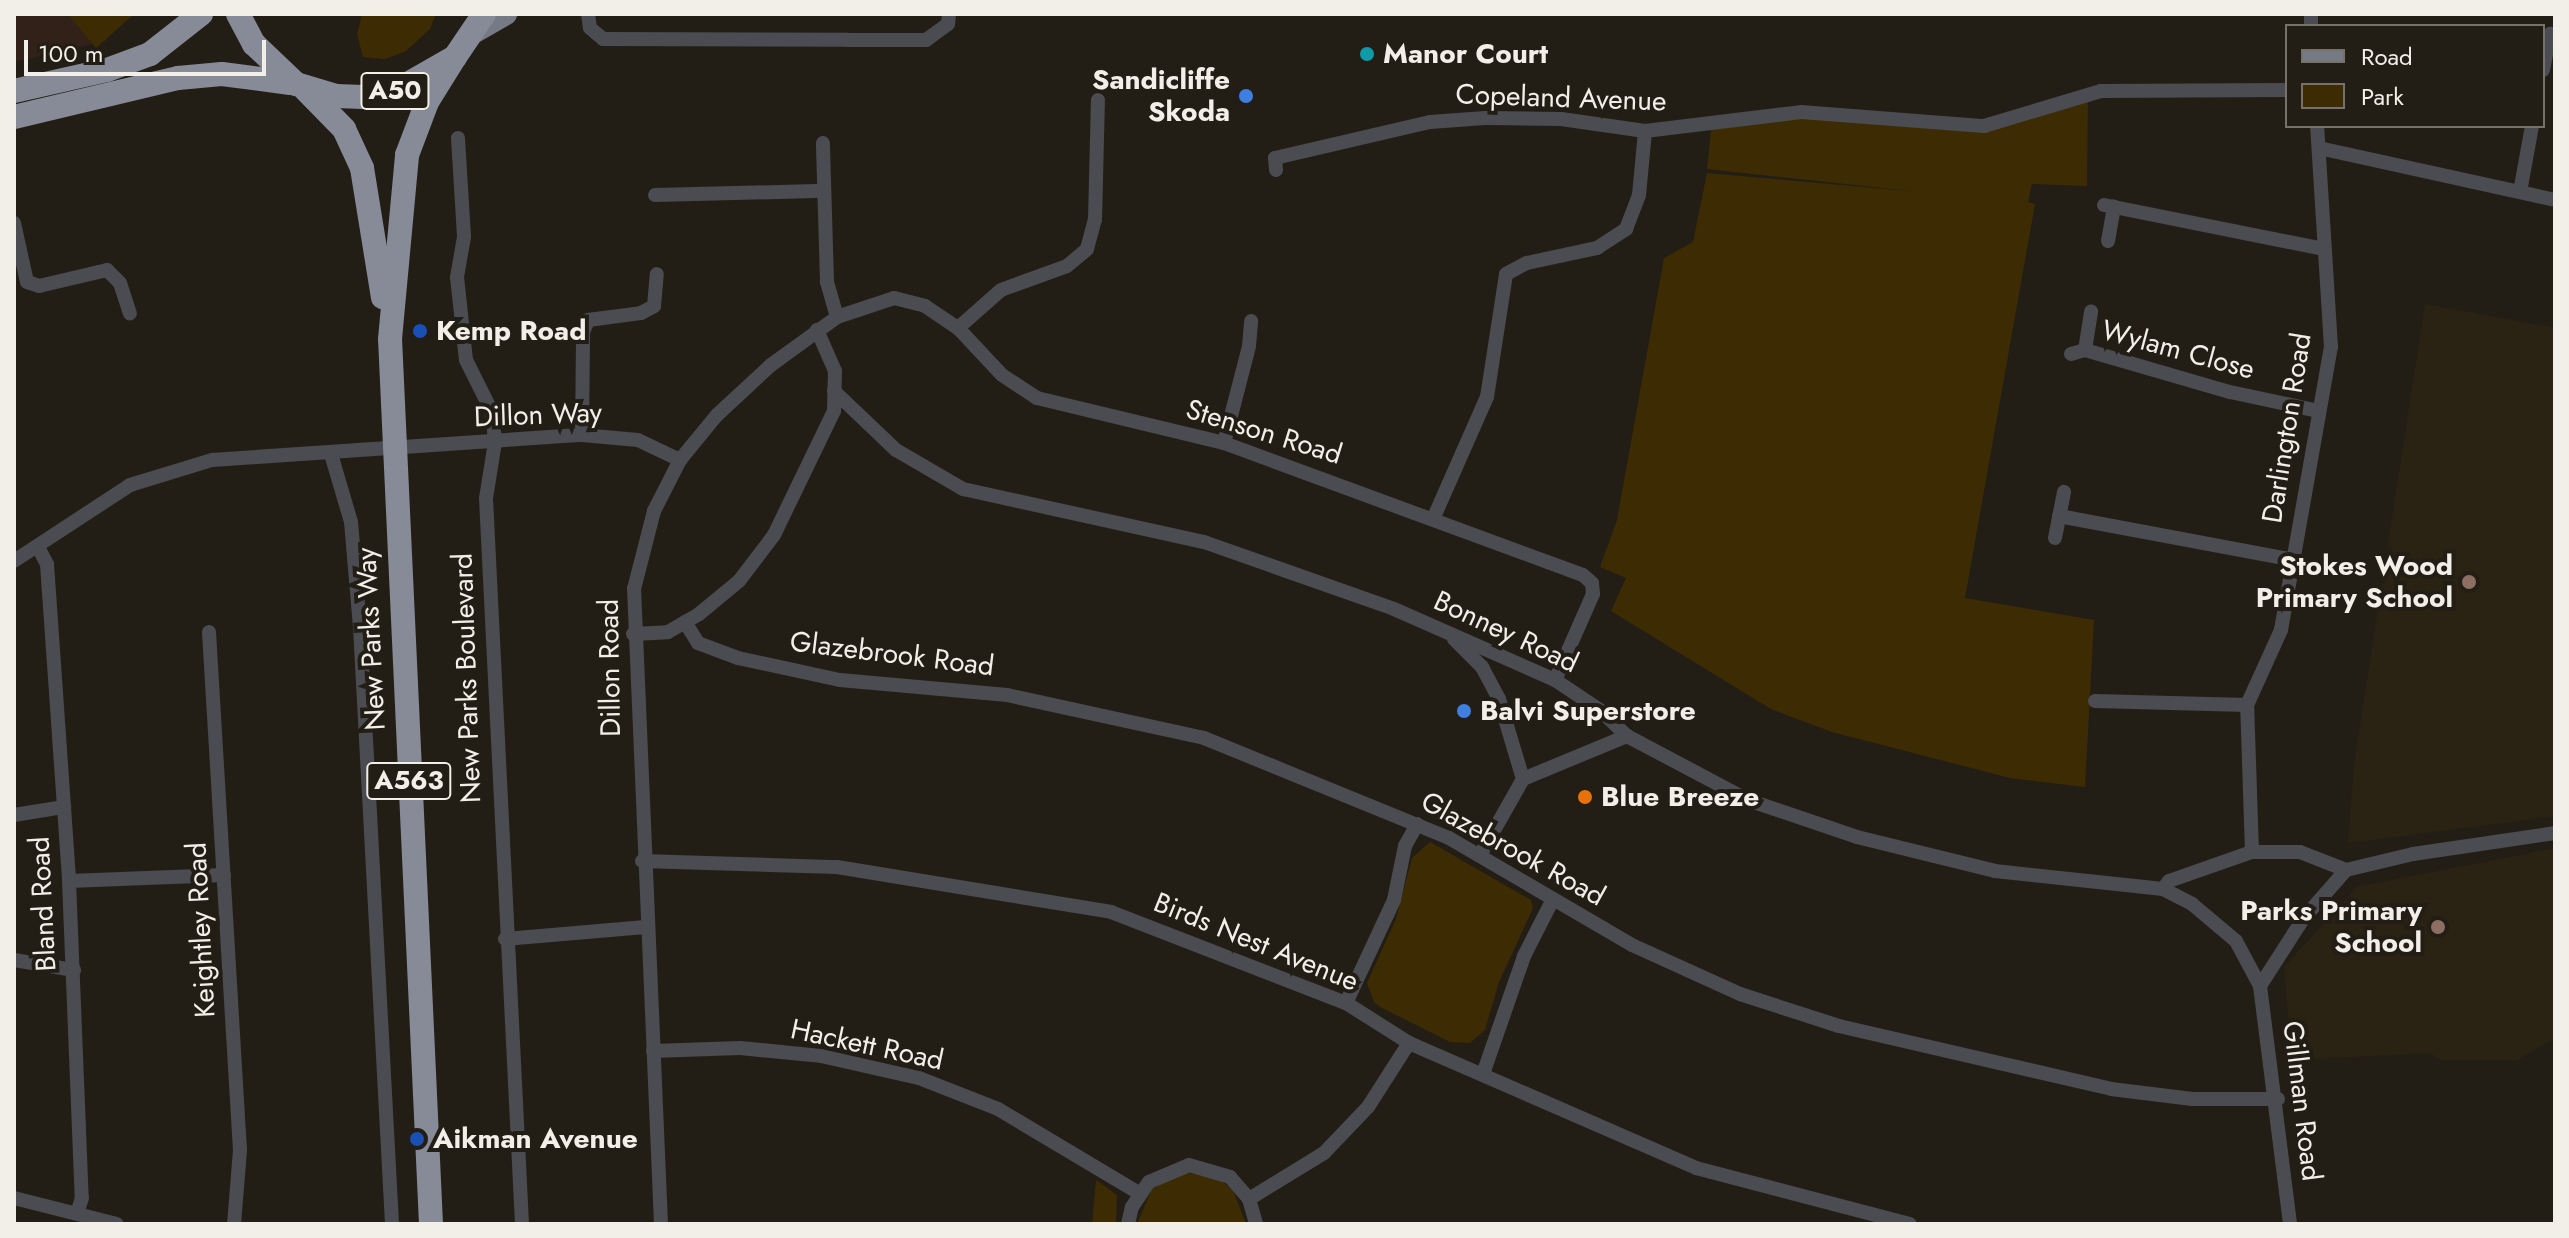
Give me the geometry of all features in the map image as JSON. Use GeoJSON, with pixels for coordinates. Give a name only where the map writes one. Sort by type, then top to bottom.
{"type":"FeatureCollection","features":[{"type":"Feature","properties":{"kind":"highway"},"geometry":{"type":"LineString","coordinates":[[14,91],[107,70],[150,54],[201,14]]}},
{"type":"Feature","properties":{"kind":"highway","name":"New Parks Way"},"geometry":{"type":"LineString","coordinates":[[238,14],[254,44],[344,129],[362,168],[390,339]]}},
{"type":"Feature","properties":{"kind":"highway","name":"A50"},"geometry":{"type":"LineString","coordinates":[[14,117],[178,78],[222,74],[336,96],[386,93],[455,57],[480,23]]}},
{"type":"Feature","properties":{"kind":"highway","name":"New Parks Way"},"geometry":{"type":"LineString","coordinates":[[431,1224],[390,339],[407,155],[427,102],[455,57]]}},
{"type":"Feature","properties":{"kind":"main road","name":"A50"},"geometry":{"type":"LineString","coordinates":[[480,23],[506,14]]}},
{"type":"Feature","properties":{"kind":"street"},"geometry":{"type":"LineString","coordinates":[[588,14],[590,28],[603,39],[926,40],[948,24],[949,14]]}},
{"type":"Feature","properties":{"kind":"street"},"geometry":{"type":"LineString","coordinates":[[2545,60],[2550,34]]}},
{"type":"Feature","properties":{"kind":"street","name":"Copeland Avenue"},"geometry":{"type":"LineString","coordinates":[[1276,170],[1275,158],[1430,122],[1561,119],[1645,131],[1797,112],[1984,126],[2101,91],[2285,90]]}},
{"type":"Feature","properties":{"kind":"street"},"geometry":{"type":"LineString","coordinates":[[958,328],[1001,290],[1067,266],[1087,249],[1095,220],[1098,100]]}},
{"type":"Feature","properties":{"kind":"street","name":"Darlington Road"},"geometry":{"type":"LineString","coordinates":[[2252,852],[2247,705],[2281,630],[2331,347],[2317,128]]}},
{"type":"Feature","properties":{"kind":"street"},"geometry":{"type":"LineString","coordinates":[[2520,192],[2532,128]]}},
{"type":"Feature","properties":{"kind":"street"},"geometry":{"type":"LineString","coordinates":[[1434,517],[1487,397],[1506,274],[1527,263],[1597,248],[1626,229],[1639,195],[1645,131]]}},
{"type":"Feature","properties":{"kind":"street","name":"New Parks Boulevard"},"geometry":{"type":"LineString","coordinates":[[458,138],[464,237],[457,277],[466,360],[492,412],[495,442],[486,498],[505,939],[522,1224]]}},
{"type":"Feature","properties":{"kind":"street"},"geometry":{"type":"LineString","coordinates":[[823,143],[827,281],[837,317]]}},
{"type":"Feature","properties":{"kind":"street"},"geometry":{"type":"LineString","coordinates":[[2319,148],[2555,200]]}},
{"type":"Feature","properties":{"kind":"street"},"geometry":{"type":"LineString","coordinates":[[655,195],[824,191]]}},
{"type":"Feature","properties":{"kind":"street"},"geometry":{"type":"LineString","coordinates":[[2108,241],[2109,206],[2325,249]]}},
{"type":"Feature","properties":{"kind":"street"},"geometry":{"type":"LineString","coordinates":[[14,223],[27,282],[39,286],[107,270],[120,283],[130,313]]}},
{"type":"Feature","properties":{"kind":"street"},"geometry":{"type":"LineString","coordinates":[[582,435],[588,320],[641,313],[654,306],[657,274]]}},
{"type":"Feature","properties":{"kind":"street","name":"Stenson Road"},"geometry":{"type":"LineString","coordinates":[[837,317],[894,298],[925,306],[958,328],[1002,375],[1037,398],[1224,443],[1434,517],[1589,579],[1593,594],[1555,680]]}},
{"type":"Feature","properties":{"kind":"street","name":"Wylam Close"},"geometry":{"type":"LineString","coordinates":[[2091,311],[2078,352],[2230,392],[2319,411]]}},
{"type":"Feature","properties":{"kind":"street","name":"Dillon Road"},"geometry":{"type":"LineString","coordinates":[[661,1224],[642,861],[634,589],[654,511],[680,460],[717,415],[817,330],[837,317]]}},
{"type":"Feature","properties":{"kind":"street"},"geometry":{"type":"LineString","coordinates":[[1224,443],[1249,346],[1251,321]]}},
{"type":"Feature","properties":{"kind":"street"},"geometry":{"type":"LineString","coordinates":[[633,634],[668,632],[685,622],[739,581],[774,535],[813,463],[834,411],[835,371],[817,330]]}},
{"type":"Feature","properties":{"kind":"street","name":"Bonney Road"},"geometry":{"type":"LineString","coordinates":[[834,391],[896,450],[963,489],[1204,542],[1448,633],[1555,680],[1600,710],[1627,736],[1748,800],[1857,837],[1995,871],[2163,889]]}},
{"type":"Feature","properties":{"kind":"street","name":"Dillon Way"},"geometry":{"type":"LineString","coordinates":[[393,451],[582,435],[638,440],[680,460]]}},
{"type":"Feature","properties":{"kind":"street"},"geometry":{"type":"LineString","coordinates":[[14,561],[39,549],[130,485],[166,471],[212,460],[393,451]]}},
{"type":"Feature","properties":{"kind":"street"},"geometry":{"type":"LineString","coordinates":[[331,454],[351,522],[360,627],[392,1224]]}},
{"type":"Feature","properties":{"kind":"street"},"geometry":{"type":"LineString","coordinates":[[2055,538],[2064,492]]}},
{"type":"Feature","properties":{"kind":"street"},"geometry":{"type":"LineString","coordinates":[[2059,516],[2293,560]]}},
{"type":"Feature","properties":{"kind":"street","name":"Bland Road"},"geometry":{"type":"LineString","coordinates":[[39,549],[47,564],[69,881],[82,1198],[78,1210]]}},
{"type":"Feature","properties":{"kind":"street","name":"Glazebrook Road"},"geometry":{"type":"LineString","coordinates":[[685,622],[698,643],[738,658],[840,680],[1007,695],[1204,738],[1417,824],[1480,855],[1632,945],[1727,988],[1839,1026],[2111,1089],[2192,1099],[2278,1099]]}},
{"type":"Feature","properties":{"kind":"street","name":"Keightley Road"},"geometry":{"type":"LineString","coordinates":[[209,632],[240,1150],[234,1224]]}},
{"type":"Feature","properties":{"kind":"street"},"geometry":{"type":"LineString","coordinates":[[1448,633],[1482,667],[1499,699],[1523,779]]}},
{"type":"Feature","properties":{"kind":"street"},"geometry":{"type":"LineString","coordinates":[[2095,701],[2247,705]]}},
{"type":"Feature","properties":{"kind":"street"},"geometry":{"type":"LineString","coordinates":[[1480,855],[1523,779],[1627,736]]}},
{"type":"Feature","properties":{"kind":"street"},"geometry":{"type":"LineString","coordinates":[[14,815],[64,807]]}},
{"type":"Feature","properties":{"kind":"street"},"geometry":{"type":"LineString","coordinates":[[1346,1003],[1394,900],[1405,846],[1417,824]]}},
{"type":"Feature","properties":{"kind":"street"},"geometry":{"type":"LineString","coordinates":[[2163,889],[2169,881],[2252,852],[2300,852],[2346,870],[2413,854],[2555,833]]}},
{"type":"Feature","properties":{"kind":"street","name":"Birds Nest Avenue"},"geometry":{"type":"LineString","coordinates":[[642,861],[837,867],[1041,896],[1111,912],[1346,1003],[1409,1043],[1696,1168],[1910,1224]]}},
{"type":"Feature","properties":{"kind":"street","name":"Gillman Road"},"geometry":{"type":"LineString","coordinates":[[2260,986],[2303,919],[2346,870]]}},
{"type":"Feature","properties":{"kind":"street"},"geometry":{"type":"LineString","coordinates":[[69,881],[224,875]]}},
{"type":"Feature","properties":{"kind":"street","name":"Gillman Road"},"geometry":{"type":"LineString","coordinates":[[2163,889],[2192,904],[2236,941],[2260,986],[2278,1099],[2290,1224]]}},
{"type":"Feature","properties":{"kind":"street"},"geometry":{"type":"LineString","coordinates":[[1483,1074],[1524,956],[1553,899]]}},
{"type":"Feature","properties":{"kind":"street"},"geometry":{"type":"LineString","coordinates":[[505,939],[645,927]]}},
{"type":"Feature","properties":{"kind":"street"},"geometry":{"type":"LineString","coordinates":[[14,960],[74,970]]}},
{"type":"Feature","properties":{"kind":"street"},"geometry":{"type":"LineString","coordinates":[[1249,1199],[1324,1153],[1368,1107],[1409,1043]]}},
{"type":"Feature","properties":{"kind":"street","name":"Hackett Road"},"geometry":{"type":"LineString","coordinates":[[653,1051],[740,1048],[821,1056],[919,1078],[998,1109],[1139,1193]]}},
{"type":"Feature","properties":{"kind":"street"},"geometry":{"type":"LineString","coordinates":[[1128,1224],[1139,1193],[1160,1173],[1189,1165],[1230,1177],[1249,1199],[1256,1224]]}},
{"type":"Feature","properties":{"kind":"street"},"geometry":{"type":"LineString","coordinates":[[14,1198],[78,1210],[117,1224]]}},
{"type":"Feature","properties":{"kind":"shaded area"},"geometry":{"type":"Polygon","coordinates":[[[14,14],[122,14],[106,41],[14,62],[14,14]]]}},
{"type":"Feature","properties":{"kind":"shaded area","name":"Stokes Wood Primary School"},"geometry":{"type":"Polygon","coordinates":[[[2425,304],[2555,328],[2555,816],[2348,843],[2354,765],[2425,304]]]}},
{"type":"Feature","properties":{"kind":"shaded area","name":"Parks Primary School"},"geometry":{"type":"Polygon","coordinates":[[[2555,848],[2555,1038],[2517,1060],[2443,1060],[2429,1053],[2292,1060],[2284,967],[2357,887],[2555,848]]]}},
{"type":"Feature","properties":{"kind":"green space"},"geometry":{"type":"Polygon","coordinates":[[[68,14],[134,14],[96,48],[68,14]]]}},
{"type":"Feature","properties":{"kind":"green space"},"geometry":{"type":"Polygon","coordinates":[[[362,14],[436,14],[430,29],[406,51],[385,59],[363,57],[357,34],[362,14]]]}},
{"type":"Feature","properties":{"kind":"green space"},"geometry":{"type":"Polygon","coordinates":[[[2088,95],[2087,186],[2032,184],[2028,202],[2035,204],[1965,598],[2094,620],[2085,787],[2010,778],[1832,732],[1771,709],[1611,611],[1626,578],[1600,567],[1617,520],[1664,258],[1693,242],[1707,173],[1920,192],[1707,169],[1711,129],[1782,112],[1981,126],[2088,95]]]}},
{"type":"Feature","properties":{"kind":"green space"},"geometry":{"type":"Polygon","coordinates":[[[1430,842],[1531,900],[1533,908],[1499,982],[1485,1030],[1470,1043],[1450,1042],[1382,1008],[1374,1002],[1367,983],[1396,919],[1412,858],[1430,842]]]}},
{"type":"Feature","properties":{"kind":"green space"},"geometry":{"type":"Polygon","coordinates":[[[1184,1172],[1219,1179],[1233,1190],[1246,1224],[1137,1224],[1152,1189],[1184,1172]]]}},
{"type":"Feature","properties":{"kind":"green space"},"geometry":{"type":"Polygon","coordinates":[[[1096,1180],[1117,1195],[1116,1224],[1092,1224],[1096,1180]]]}},
{"type":"Feature","properties":{"kind":"place","name":"Manor Court"},"geometry":{"type":"Point","coordinates":[1367,54]}},
{"type":"Feature","properties":{"kind":"place","name":"Sandicliffe Skoda"},"geometry":{"type":"Point","coordinates":[1246,96]}},
{"type":"Feature","properties":{"kind":"place","name":"Kemp Road"},"geometry":{"type":"Point","coordinates":[420,331]}},
{"type":"Feature","properties":{"kind":"place","name":"Stokes Wood Primary School"},"geometry":{"type":"Point","coordinates":[2469,582]}},
{"type":"Feature","properties":{"kind":"place","name":"Balvi Superstore"},"geometry":{"type":"Point","coordinates":[1464,711]}},
{"type":"Feature","properties":{"kind":"place","name":"Blue Breeze"},"geometry":{"type":"Point","coordinates":[1585,797]}},
{"type":"Feature","properties":{"kind":"place","name":"Parks Primary School"},"geometry":{"type":"Point","coordinates":[2438,927]}},
{"type":"Feature","properties":{"kind":"place","name":"Aikman Avenue"},"geometry":{"type":"Point","coordinates":[417,1139]}}]}
